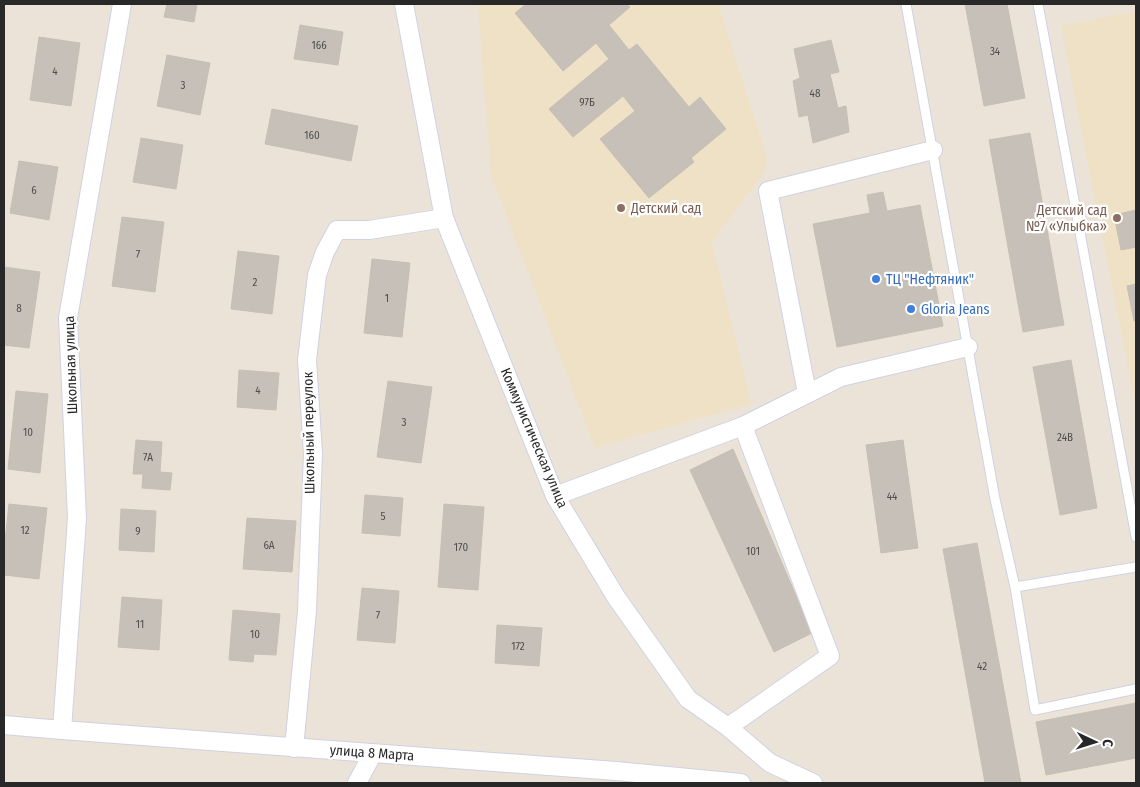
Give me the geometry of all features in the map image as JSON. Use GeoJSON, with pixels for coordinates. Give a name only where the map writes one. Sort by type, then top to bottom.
{"type":"FeatureCollection","features":[{"type":"Feature","properties":{"kind":"street","name":"Школьная улица"},"geometry":{"type":"LineString","coordinates":[[62,730],[76,518],[68,318],[122,4]]}},
{"type":"Feature","properties":{"kind":"street","name":"Коммунистическая улица"},"geometry":{"type":"LineString","coordinates":[[404,4],[444,218],[555,496],[616,597],[688,699],[728,727],[770,763],[813,783]]}},
{"type":"Feature","properties":{"kind":"street"},"geometry":{"type":"LineString","coordinates":[[808,393],[768,191],[933,150]]}},
{"type":"Feature","properties":{"kind":"street","name":"Школьный переулок"},"geometry":{"type":"LineString","coordinates":[[294,748],[307,611],[313,454],[307,360],[317,275],[324,252],[338,230],[369,230],[444,218]]}},
{"type":"Feature","properties":{"kind":"street"},"geometry":{"type":"LineString","coordinates":[[555,496],[743,426],[842,376],[968,346]]}},
{"type":"Feature","properties":{"kind":"street"},"geometry":{"type":"LineString","coordinates":[[728,727],[830,656],[743,426]]}},
{"type":"Feature","properties":{"kind":"street","name":"улица 8 Марта"},"geometry":{"type":"LineString","coordinates":[[4,725],[294,748],[616,770],[741,783]]}},
{"type":"Feature","properties":{"kind":"street"},"geometry":{"type":"LineString","coordinates":[[357,783],[372,753]]}},
{"type":"Feature","properties":{"kind":"lane"},"geometry":{"type":"LineString","coordinates":[[906,4],[995,499],[1015,588],[1035,710],[1136,690]]}},
{"type":"Feature","properties":{"kind":"lane"},"geometry":{"type":"LineString","coordinates":[[1038,4],[1136,537]]}},
{"type":"Feature","properties":{"kind":"lane"},"geometry":{"type":"LineString","coordinates":[[1015,588],[1136,567]]}},
{"type":"Feature","properties":{"kind":"shaded area","name":"Детский сад"},"geometry":{"type":"Polygon","coordinates":[[[478,4],[718,4],[766,154],[766,170],[712,242],[751,404],[595,448],[491,175],[478,4]]]}},
{"type":"Feature","properties":{"kind":"shaded area","name":"Детский сад №7 «Улыбка»"},"geometry":{"type":"Polygon","coordinates":[[[1136,11],[1136,409],[1061,26],[1136,11]]]}},
{"type":"Feature","properties":{"kind":"building"},"geometry":{"type":"Polygon","coordinates":[[[167,4],[197,4],[194,22],[164,17],[167,4]]]}},
{"type":"Feature","properties":{"kind":"building"},"geometry":{"type":"Polygon","coordinates":[[[526,4],[627,4],[630,7],[609,25],[629,50],[637,44],[689,107],[700,97],[726,129],[691,158],[694,162],[649,198],[600,139],[635,111],[623,96],[573,137],[549,109],[609,59],[596,43],[563,71],[515,13],[526,4]]]}},
{"type":"Feature","properties":{"kind":"building"},"geometry":{"type":"Polygon","coordinates":[[[965,4],[1007,4],[1025,98],[984,106],[965,4]]]}},
{"type":"Feature","properties":{"kind":"building"},"geometry":{"type":"Polygon","coordinates":[[[300,25],[343,32],[338,65],[294,59],[300,25]]]}},
{"type":"Feature","properties":{"kind":"building"},"geometry":{"type":"Polygon","coordinates":[[[39,37],[80,43],[71,106],[30,100],[39,37]]]}},
{"type":"Feature","properties":{"kind":"building"},"geometry":{"type":"Polygon","coordinates":[[[831,40],[839,72],[830,74],[838,108],[846,106],[849,132],[813,143],[808,115],[799,117],[793,81],[800,78],[794,49],[831,40]]]}},
{"type":"Feature","properties":{"kind":"building"},"geometry":{"type":"Polygon","coordinates":[[[167,55],[210,63],[200,115],[157,106],[167,55]]]}},
{"type":"Feature","properties":{"kind":"building"},"geometry":{"type":"Polygon","coordinates":[[[272,109],[358,126],[351,161],[265,144],[272,109]]]}},
{"type":"Feature","properties":{"kind":"building"},"geometry":{"type":"Polygon","coordinates":[[[1030,133],[1064,325],[1023,332],[989,140],[1030,133]]]}},
{"type":"Feature","properties":{"kind":"building"},"geometry":{"type":"Polygon","coordinates":[[[141,138],[183,145],[176,189],[133,182],[141,138]]]}},
{"type":"Feature","properties":{"kind":"building"},"geometry":{"type":"Polygon","coordinates":[[[19,161],[58,167],[49,220],[10,213],[19,161]]]}},
{"type":"Feature","properties":{"kind":"building"},"geometry":{"type":"Polygon","coordinates":[[[883,192],[887,211],[920,205],[943,326],[837,347],[813,224],[870,213],[867,195],[883,192]]]}},
{"type":"Feature","properties":{"kind":"building"},"geometry":{"type":"Polygon","coordinates":[[[1136,210],[1136,247],[1121,250],[1114,215],[1136,210]]]}},
{"type":"Feature","properties":{"kind":"building"},"geometry":{"type":"Polygon","coordinates":[[[122,217],[164,222],[155,292],[112,286],[122,217]]]}},
{"type":"Feature","properties":{"kind":"building"},"geometry":{"type":"Polygon","coordinates":[[[238,251],[279,256],[272,314],[231,309],[238,251]]]}},
{"type":"Feature","properties":{"kind":"building"},"geometry":{"type":"Polygon","coordinates":[[[372,259],[410,263],[402,337],[364,333],[372,259]]]}},
{"type":"Feature","properties":{"kind":"building"},"geometry":{"type":"Polygon","coordinates":[[[4,267],[40,272],[29,348],[4,345],[4,267]]]}},
{"type":"Feature","properties":{"kind":"building"},"geometry":{"type":"Polygon","coordinates":[[[1136,284],[1136,321],[1134,321],[1127,286],[1136,284]]]}},
{"type":"Feature","properties":{"kind":"building"},"geometry":{"type":"Polygon","coordinates":[[[1071,360],[1097,508],[1060,515],[1033,367],[1071,360]]]}},
{"type":"Feature","properties":{"kind":"building"},"geometry":{"type":"Polygon","coordinates":[[[239,370],[279,373],[276,410],[237,407],[239,370]]]}},
{"type":"Feature","properties":{"kind":"building"},"geometry":{"type":"Polygon","coordinates":[[[388,381],[432,387],[421,463],[377,457],[388,381]]]}},
{"type":"Feature","properties":{"kind":"building"},"geometry":{"type":"Polygon","coordinates":[[[16,391],[48,394],[40,473],[8,469],[16,391]]]}},
{"type":"Feature","properties":{"kind":"building"},"geometry":{"type":"Polygon","coordinates":[[[136,440],[162,442],[160,472],[172,473],[170,490],[142,488],[143,474],[133,474],[136,440]]]}},
{"type":"Feature","properties":{"kind":"building"},"geometry":{"type":"Polygon","coordinates":[[[903,440],[918,548],[881,553],[866,445],[903,440]]]}},
{"type":"Feature","properties":{"kind":"building"},"geometry":{"type":"Polygon","coordinates":[[[733,449],[812,633],[774,652],[690,470],[733,449]]]}},
{"type":"Feature","properties":{"kind":"building"},"geometry":{"type":"Polygon","coordinates":[[[365,495],[403,498],[400,536],[362,533],[365,495]]]}},
{"type":"Feature","properties":{"kind":"building"},"geometry":{"type":"Polygon","coordinates":[[[9,504],[47,508],[39,579],[4,575],[4,551],[9,504]]]}},
{"type":"Feature","properties":{"kind":"building"},"geometry":{"type":"Polygon","coordinates":[[[444,504],[484,507],[478,590],[438,587],[444,504]]]}},
{"type":"Feature","properties":{"kind":"building"},"geometry":{"type":"Polygon","coordinates":[[[121,509],[156,511],[154,552],[119,550],[121,509]]]}},
{"type":"Feature","properties":{"kind":"building"},"geometry":{"type":"Polygon","coordinates":[[[247,518],[296,521],[292,572],[243,569],[247,518]]]}},
{"type":"Feature","properties":{"kind":"building"},"geometry":{"type":"Polygon","coordinates":[[[977,543],[1021,783],[985,783],[943,549],[977,543]]]}},
{"type":"Feature","properties":{"kind":"building"},"geometry":{"type":"Polygon","coordinates":[[[362,588],[399,591],[395,643],[357,640],[362,588]]]}},
{"type":"Feature","properties":{"kind":"building"},"geometry":{"type":"Polygon","coordinates":[[[122,597],[162,600],[159,650],[118,647],[122,597]]]}},
{"type":"Feature","properties":{"kind":"building"},"geometry":{"type":"Polygon","coordinates":[[[233,610],[280,614],[276,655],[254,654],[253,662],[229,660],[233,610]]]}},
{"type":"Feature","properties":{"kind":"building"},"geometry":{"type":"Polygon","coordinates":[[[497,625],[542,628],[539,666],[495,663],[497,625]]]}},
{"type":"Feature","properties":{"kind":"building"},"geometry":{"type":"Polygon","coordinates":[[[1136,703],[1136,758],[1046,775],[1036,722],[1136,703]]]}},
{"type":"Feature","properties":{"kind":"place","name":"Детский сад"},"geometry":{"type":"Point","coordinates":[621,208]}},
{"type":"Feature","properties":{"kind":"place","name":"Детский сад №7 «Улыбка»"},"geometry":{"type":"Point","coordinates":[1117,218]}},
{"type":"Feature","properties":{"kind":"place","name":"ТЦ \"Нефтяник\""},"geometry":{"type":"Point","coordinates":[876,279]}},
{"type":"Feature","properties":{"kind":"place","name":"Gloria Jeans"},"geometry":{"type":"Point","coordinates":[911,309]}}]}
